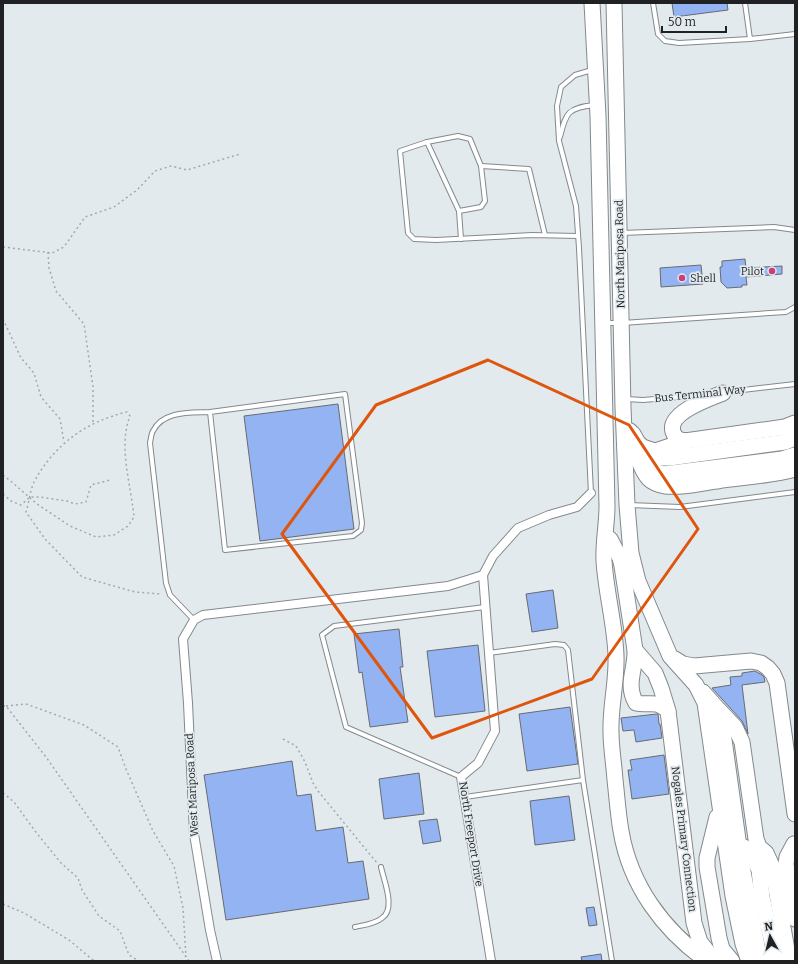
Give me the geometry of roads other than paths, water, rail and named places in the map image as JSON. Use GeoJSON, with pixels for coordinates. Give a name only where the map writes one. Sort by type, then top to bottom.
{"type":"FeatureCollection","features":[{"type":"Feature","properties":{"kind":"highway","name":"North Mariposa Road"},"geometry":{"type":"LineString","coordinates":[[592,3],[605,68],[619,233],[622,323],[618,403]]}},
{"type":"Feature","properties":{"kind":"highway","name":"North Mariposa Road"},"geometry":{"type":"LineString","coordinates":[[614,3],[605,68],[607,105],[603,323],[618,403],[627,505]]}},
{"type":"Feature","properties":{"kind":"highway"},"geometry":{"type":"LineString","coordinates":[[685,441],[674,436],[672,429],[675,421],[684,412],[698,402],[723,393]]}},
{"type":"Feature","properties":{"kind":"highway"},"geometry":{"type":"LineString","coordinates":[[618,403],[634,447],[647,455],[665,458],[785,442],[795,438]]}},
{"type":"Feature","properties":{"kind":"highway"},"geometry":{"type":"LineString","coordinates":[[618,403],[650,467],[654,471],[664,474],[774,460],[795,455]]}},
{"type":"Feature","properties":{"kind":"highway"},"geometry":{"type":"LineString","coordinates":[[618,403],[604,560],[615,651],[615,684],[611,731],[621,832],[635,877],[646,898],[675,936],[707,961]]}},
{"type":"Feature","properties":{"kind":"highway"},"geometry":{"type":"LineString","coordinates":[[644,453],[685,441],[785,427],[795,423]]}},
{"type":"Feature","properties":{"kind":"highway"},"geometry":{"type":"LineString","coordinates":[[644,453],[784,435],[795,430]]}},
{"type":"Feature","properties":{"kind":"highway"},"geometry":{"type":"LineString","coordinates":[[644,453],[651,463],[666,466],[783,450],[795,447]]}},
{"type":"Feature","properties":{"kind":"highway"},"geometry":{"type":"LineString","coordinates":[[644,453],[650,475],[658,479],[666,480],[785,466],[795,463]]}},
{"type":"Feature","properties":{"kind":"highway"},"geometry":{"type":"LineString","coordinates":[[644,453],[649,479],[664,486],[677,486],[795,469]]}},
{"type":"Feature","properties":{"kind":"highway"},"geometry":{"type":"LineString","coordinates":[[608,506],[627,505]]}},
{"type":"Feature","properties":{"kind":"highway","name":"Nogales Primary Connection"},"geometry":{"type":"LineString","coordinates":[[627,505],[631,553],[638,581],[670,656],[735,727],[742,742],[756,839],[759,847],[766,853],[781,872],[795,958]]}},
{"type":"Feature","properties":{"kind":"highway"},"geometry":{"type":"LineString","coordinates":[[607,523],[625,654],[622,668],[615,684]]}},
{"type":"Feature","properties":{"kind":"highway"},"geometry":{"type":"LineString","coordinates":[[610,539],[620,558],[622,566],[635,650],[635,657],[630,678],[632,697],[636,703],[642,705],[654,703],[662,706],[668,711]]}},
{"type":"Feature","properties":{"kind":"highway","name":"Nogales Primary Connection"},"geometry":{"type":"LineString","coordinates":[[635,650],[655,673],[668,711],[694,923],[700,942],[715,961]]}},
{"type":"Feature","properties":{"kind":"highway"},"geometry":{"type":"LineString","coordinates":[[670,656],[683,664],[694,666],[751,661],[761,663],[773,674],[777,683],[795,814]]}},
{"type":"Feature","properties":{"kind":"highway","name":"Nogales Primary Connection"},"geometry":{"type":"LineString","coordinates":[[696,685],[705,703],[718,798],[736,910],[744,952],[749,961]]}},
{"type":"Feature","properties":{"kind":"highway"},"geometry":{"type":"LineString","coordinates":[[718,709],[741,844],[749,904],[758,951],[762,961]]}},
{"type":"Feature","properties":{"kind":"highway","name":"Nogales Primary Connection"},"geometry":{"type":"LineString","coordinates":[[718,798],[718,837],[726,896],[736,944],[745,961]]}},
{"type":"Feature","properties":{"kind":"highway","name":"Nogales Primary Connection"},"geometry":{"type":"LineString","coordinates":[[717,819],[707,858],[711,896],[720,944],[732,961]]}},
{"type":"Feature","properties":{"kind":"highway","name":"Nogales Primary Connection"},"geometry":{"type":"LineString","coordinates":[[713,836],[711,848],[727,941],[731,953],[738,961]]}},
{"type":"Feature","properties":{"kind":"highway"},"geometry":{"type":"LineString","coordinates":[[795,843],[793,853],[795,869]]}},
{"type":"Feature","properties":{"kind":"highway"},"geometry":{"type":"LineString","coordinates":[[795,843],[787,857],[786,864],[795,920]]}},
{"type":"Feature","properties":{"kind":"highway"},"geometry":{"type":"LineString","coordinates":[[741,844],[735,856],[735,862],[751,950],[755,961]]}},
{"type":"Feature","properties":{"kind":"highway"},"geometry":{"type":"LineString","coordinates":[[741,844],[749,862],[764,948],[769,961]]}},
{"type":"Feature","properties":{"kind":"highway"},"geometry":{"type":"LineString","coordinates":[[741,844],[756,863],[759,870],[762,897],[776,961]]}},
{"type":"Feature","properties":{"kind":"highway"},"geometry":{"type":"LineString","coordinates":[[766,853],[766,874],[782,961]]}},
{"type":"Feature","properties":{"kind":"highway","name":"Nogales Primary Connection"},"geometry":{"type":"LineString","coordinates":[[766,853],[773,872],[789,961]]}},
{"type":"Feature","properties":{"kind":"street"},"geometry":{"type":"LineString","coordinates":[[194,620],[203,615],[448,586],[482,575],[493,556],[518,528],[549,515],[577,507],[591,493]]}},
{"type":"Feature","properties":{"kind":"street","name":"North Freeport Drive"},"geometry":{"type":"LineString","coordinates":[[482,575],[495,731],[478,763],[461,777],[491,961]]}},
{"type":"Feature","properties":{"kind":"street","name":"West Mariposa Road"},"geometry":{"type":"LineString","coordinates":[[194,620],[183,639],[188,703],[194,834],[210,930],[217,961]]}},
{"type":"Feature","properties":{"kind":"lane"},"geometry":{"type":"LineString","coordinates":[[653,3],[658,34],[665,41],[679,43],[750,39],[795,34]]}},
{"type":"Feature","properties":{"kind":"lane"},"geometry":{"type":"LineString","coordinates":[[745,3],[750,39]]}},
{"type":"Feature","properties":{"kind":"lane"},"geometry":{"type":"LineString","coordinates":[[591,493],[576,206],[559,141],[557,106],[561,86],[575,75],[605,68]]}},
{"type":"Feature","properties":{"kind":"lane"},"geometry":{"type":"LineString","coordinates":[[559,141],[564,118],[573,109],[607,105]]}},
{"type":"Feature","properties":{"kind":"lane"},"geometry":{"type":"LineString","coordinates":[[459,211],[481,207],[486,201],[480,166],[470,139],[458,136],[427,142],[400,151],[408,233],[414,239],[436,240],[578,236]]}},
{"type":"Feature","properties":{"kind":"lane"},"geometry":{"type":"LineString","coordinates":[[427,142],[459,211],[461,239]]}},
{"type":"Feature","properties":{"kind":"lane"},"geometry":{"type":"LineString","coordinates":[[480,166],[529,169],[545,236]]}},
{"type":"Feature","properties":{"kind":"lane"},"geometry":{"type":"LineString","coordinates":[[619,233],[774,227],[795,230]]}},
{"type":"Feature","properties":{"kind":"lane"},"geometry":{"type":"LineString","coordinates":[[603,323],[786,312],[795,307]]}},
{"type":"Feature","properties":{"kind":"lane","name":"Bus Terminal Way"},"geometry":{"type":"LineString","coordinates":[[618,403],[723,393],[795,384]]}},
{"type":"Feature","properties":{"kind":"lane"},"geometry":{"type":"LineString","coordinates":[[194,620],[170,595],[166,583],[150,443],[153,430],[160,422],[170,416],[344,394],[362,523],[361,530],[353,536],[225,550],[210,412]]}},
{"type":"Feature","properties":{"kind":"lane"},"geometry":{"type":"LineString","coordinates":[[627,505],[680,507],[795,492]]}},
{"type":"Feature","properties":{"kind":"lane"},"geometry":{"type":"LineString","coordinates":[[461,777],[346,727],[322,634],[334,626],[485,607]]}},
{"type":"Feature","properties":{"kind":"lane"},"geometry":{"type":"LineString","coordinates":[[489,653],[555,644],[564,645],[568,650],[583,780],[612,961]]}},
{"type":"Feature","properties":{"kind":"lane"},"geometry":{"type":"LineString","coordinates":[[465,797],[583,780]]}},
{"type":"Feature","properties":{"kind":"lane"},"geometry":{"type":"LineString","coordinates":[[355,927],[376,922],[384,918],[388,912],[389,900],[381,867]]}},
{"type":"Feature","properties":{"kind":"place","name":"Pilot"},"geometry":{"type":"Point","coordinates":[772,271]}},
{"type":"Feature","properties":{"kind":"place","name":"Shell"},"geometry":{"type":"Point","coordinates":[682,278]}}]}
